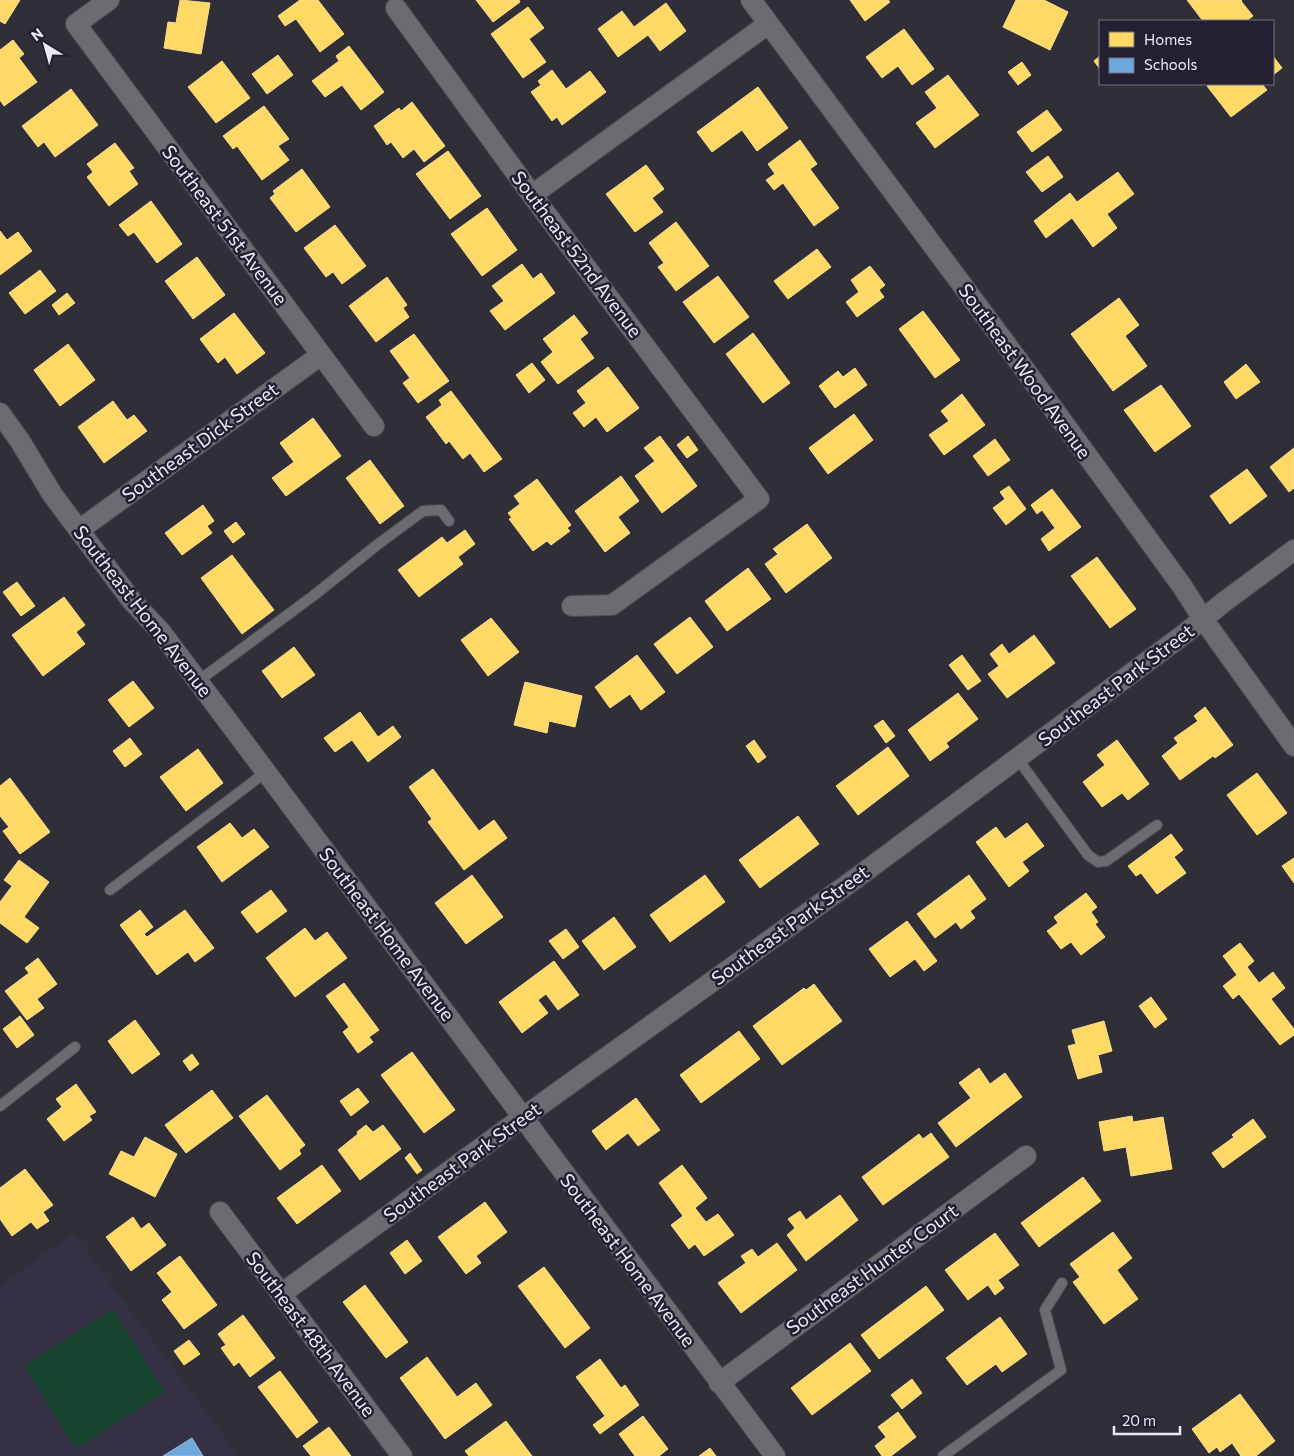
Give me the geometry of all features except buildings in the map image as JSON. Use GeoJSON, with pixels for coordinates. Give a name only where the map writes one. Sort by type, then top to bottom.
{"type":"FeatureCollection","features":[{"type":"Feature","properties":{"kind":"street","name":"Southeast 51st Avenue"},"geometry":{"type":"LineString","coordinates":[[109,0],[76,24],[374,426]]}},
{"type":"Feature","properties":{"kind":"street","name":"Southeast Wood Avenue"},"geometry":{"type":"LineString","coordinates":[[751,0],[1017,359],[1182,586],[1203,619],[1294,746]]}},
{"type":"Feature","properties":{"kind":"street","name":"Southeast 52nd Avenue"},"geometry":{"type":"LineString","coordinates":[[396,8],[759,499],[612,605],[572,606]]}},
{"type":"Feature","properties":{"kind":"street"},"geometry":{"type":"LineString","coordinates":[[532,194],[768,24]]}},
{"type":"Feature","properties":{"kind":"street","name":"Southeast Dick Street"},"geometry":{"type":"LineString","coordinates":[[79,530],[321,355]]}},
{"type":"Feature","properties":{"kind":"street","name":"Southeast Home Avenue"},"geometry":{"type":"LineString","coordinates":[[0,412],[44,482],[79,530],[132,601],[161,632],[775,1456]]}},
{"type":"Feature","properties":{"kind":"street","name":"Southeast Park Street"},"geometry":{"type":"LineString","coordinates":[[282,1294],[855,879],[1294,550]]}},
{"type":"Feature","properties":{"kind":"street","name":"Southeast Hunter Court"},"geometry":{"type":"LineString","coordinates":[[719,1382],[1026,1156]]}},
{"type":"Feature","properties":{"kind":"street","name":"Southeast 48th Avenue"},"geometry":{"type":"LineString","coordinates":[[220,1212],[402,1456]]}},
{"type":"Feature","properties":{"kind":"lane"},"geometry":{"type":"LineString","coordinates":[[197,682],[423,511],[441,510],[449,521]]}},
{"type":"Feature","properties":{"kind":"lane"},"geometry":{"type":"LineString","coordinates":[[1017,758],[1088,855],[1098,862],[1106,861],[1158,825]]}},
{"type":"Feature","properties":{"kind":"lane"},"geometry":{"type":"LineString","coordinates":[[110,890],[266,772]]}},
{"type":"Feature","properties":{"kind":"lane"},"geometry":{"type":"LineString","coordinates":[[0,1106],[75,1048]]}},
{"type":"Feature","properties":{"kind":"lane"},"geometry":{"type":"LineString","coordinates":[[943,1456],[1060,1370],[1045,1310],[1062,1283]]}},
{"type":"Feature","properties":{"kind":"shaded area"},"geometry":{"type":"Polygon","coordinates":[[[73,1233],[239,1456],[0,1456],[0,1286],[73,1233]]]}},
{"type":"Feature","properties":{"kind":"green space"},"geometry":{"type":"Polygon","coordinates":[[[113,1309],[165,1392],[76,1449],[24,1366],[113,1309]]]}}]}
